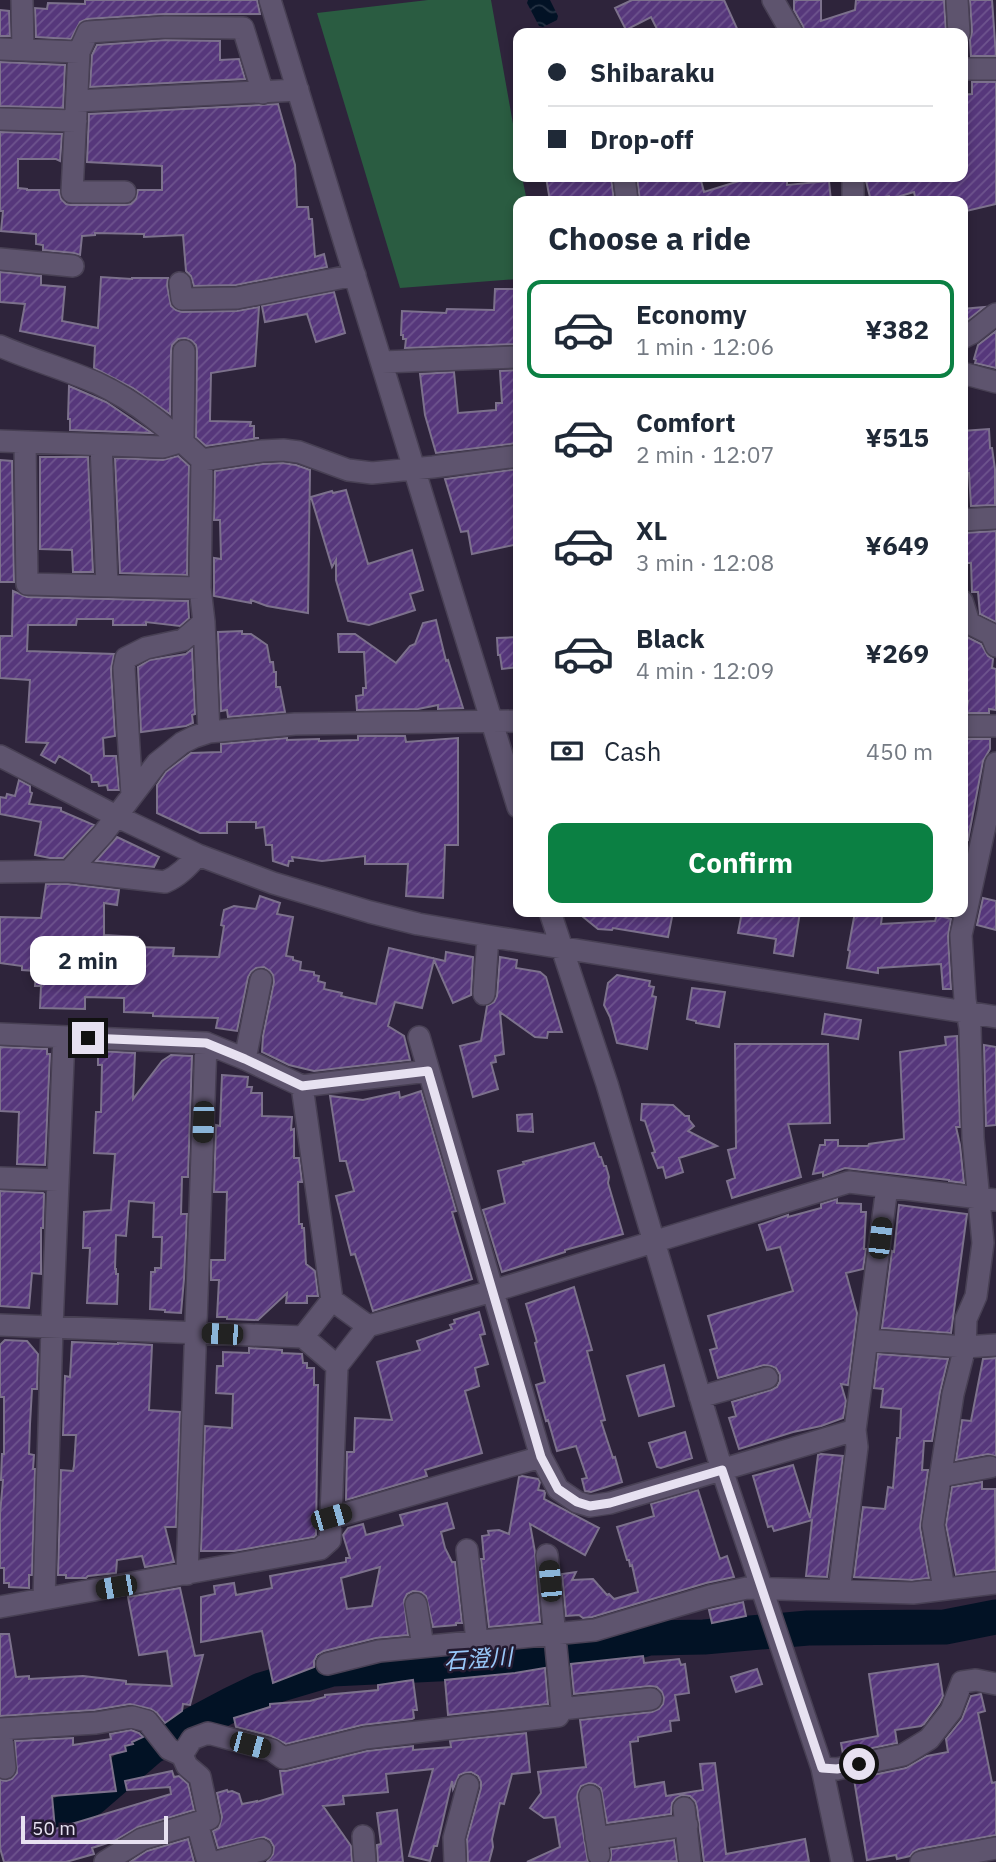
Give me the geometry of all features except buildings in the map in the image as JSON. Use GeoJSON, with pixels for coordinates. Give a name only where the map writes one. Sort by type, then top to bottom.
{"type":"FeatureCollection","features":[{"type":"Feature","properties":{"kind":"street"},"geometry":{"type":"LineString","coordinates":[[22,0],[23,50]]}},
{"type":"Feature","properties":{"kind":"street"},"geometry":{"type":"LineString","coordinates":[[270,0],[513,791]]}},
{"type":"Feature","properties":{"kind":"street"},"geometry":{"type":"LineString","coordinates":[[774,0],[789,28]]}},
{"type":"Feature","properties":{"kind":"street"},"geometry":{"type":"LineString","coordinates":[[957,0],[959,28]]}},
{"type":"Feature","properties":{"kind":"street"},"geometry":{"type":"LineString","coordinates":[[125,192],[72,192],[79,52],[88,32],[165,27],[243,28],[263,93]]}},
{"type":"Feature","properties":{"kind":"street"},"geometry":{"type":"LineString","coordinates":[[0,49],[79,52]]}},
{"type":"Feature","properties":{"kind":"street"},"geometry":{"type":"LineString","coordinates":[[968,69],[996,69]]}},
{"type":"Feature","properties":{"kind":"street"},"geometry":{"type":"LineString","coordinates":[[0,119],[298,90]]}},
{"type":"Feature","properties":{"kind":"street"},"geometry":{"type":"LineString","coordinates":[[0,259],[73,265]]}},
{"type":"Feature","properties":{"kind":"street"},"geometry":{"type":"LineString","coordinates":[[180,283],[183,299],[237,298],[355,275]]}},
{"type":"Feature","properties":{"kind":"street"},"geometry":{"type":"LineString","coordinates":[[968,335],[996,314]]}},
{"type":"Feature","properties":{"kind":"street"},"geometry":{"type":"LineString","coordinates":[[0,346],[25,358],[99,384],[152,416],[202,460],[200,587],[209,732]]}},
{"type":"Feature","properties":{"kind":"street"},"geometry":{"type":"LineString","coordinates":[[183,441],[184,351]]}},
{"type":"Feature","properties":{"kind":"street"},"geometry":{"type":"LineString","coordinates":[[382,362],[513,357]]}},
{"type":"Feature","properties":{"kind":"street"},"geometry":{"type":"LineString","coordinates":[[968,375],[996,382]]}},
{"type":"Feature","properties":{"kind":"street"},"geometry":{"type":"LineString","coordinates":[[0,441],[163,447],[183,441]]}},
{"type":"Feature","properties":{"kind":"street"},"geometry":{"type":"LineString","coordinates":[[25,442],[27,584],[200,587]]}},
{"type":"Feature","properties":{"kind":"street"},"geometry":{"type":"LineString","coordinates":[[101,444],[107,585]]}},
{"type":"Feature","properties":{"kind":"street"},"geometry":{"type":"LineString","coordinates":[[202,460],[283,450],[299,452],[348,470],[372,473],[513,457]]}},
{"type":"Feature","properties":{"kind":"street"},"geometry":{"type":"LineString","coordinates":[[968,520],[996,518]]}},
{"type":"Feature","properties":{"kind":"street"},"geometry":{"type":"LineString","coordinates":[[968,620],[969,623],[991,634],[996,646]]}},
{"type":"Feature","properties":{"kind":"street"},"geometry":{"type":"LineString","coordinates":[[132,795],[124,668],[126,658],[146,648],[183,640],[204,622]]}},
{"type":"Feature","properties":{"kind":"street"},"geometry":{"type":"LineString","coordinates":[[69,871],[103,834],[157,763],[194,737],[209,732],[295,723],[513,721]]}},
{"type":"Feature","properties":{"kind":"street"},"geometry":{"type":"LineString","coordinates":[[968,726],[996,726]]}},
{"type":"Feature","properties":{"kind":"street"},"geometry":{"type":"LineString","coordinates":[[0,756],[198,855],[273,883],[370,912],[418,924],[488,936],[996,1017]]}},
{"type":"Feature","properties":{"kind":"street"},"geometry":{"type":"LineString","coordinates":[[968,903],[996,763]]}},
{"type":"Feature","properties":{"kind":"street"},"geometry":{"type":"LineString","coordinates":[[0,872],[69,871],[165,882],[174,878],[198,855]]}},
{"type":"Feature","properties":{"kind":"street"},"geometry":{"type":"LineString","coordinates":[[552,917],[603,1073],[722,1470],[822,1768],[842,1862]]}},
{"type":"Feature","properties":{"kind":"street"},"geometry":{"type":"LineString","coordinates":[[944,1589],[933,1525],[953,1394],[965,1347],[966,1319],[976,1296],[988,1199],[973,1138],[970,1028],[965,1000],[961,935],[965,917]]}},
{"type":"Feature","properties":{"kind":"street"},"geometry":{"type":"LineString","coordinates":[[484,994],[488,936]]}},
{"type":"Feature","properties":{"kind":"street"},"geometry":{"type":"LineString","coordinates":[[245,1059],[261,980]]}},
{"type":"Feature","properties":{"kind":"street"},"geometry":{"type":"LineString","coordinates":[[0,1034],[206,1043],[302,1086],[428,1071]]}},
{"type":"Feature","properties":{"kind":"street"},"geometry":{"type":"LineString","coordinates":[[44,1600],[64,1037]]}},
{"type":"Feature","properties":{"kind":"street"},"geometry":{"type":"LineString","coordinates":[[419,1037],[541,1457],[558,1489],[577,1502],[590,1506],[610,1503],[855,1430]]}},
{"type":"Feature","properties":{"kind":"street"},"geometry":{"type":"LineString","coordinates":[[187,1574],[206,1043]]}},
{"type":"Feature","properties":{"kind":"street"},"geometry":{"type":"LineString","coordinates":[[302,1086],[332,1300],[303,1337]]}},
{"type":"Feature","properties":{"kind":"street"},"geometry":{"type":"LineString","coordinates":[[0,1178],[58,1180]]}},
{"type":"Feature","properties":{"kind":"street"},"geometry":{"type":"LineString","coordinates":[[0,1607],[320,1549],[330,1540],[337,1366],[368,1326],[493,1291],[849,1182],[988,1199]]}},
{"type":"Feature","properties":{"kind":"street"},"geometry":{"type":"LineString","coordinates":[[839,1591],[857,1447],[855,1430],[887,1186]]}},
{"type":"Feature","properties":{"kind":"street"},"geometry":{"type":"LineString","coordinates":[[332,1300],[368,1326]]}},
{"type":"Feature","properties":{"kind":"street"},"geometry":{"type":"LineString","coordinates":[[0,1325],[303,1337],[337,1366]]}},
{"type":"Feature","properties":{"kind":"street"},"geometry":{"type":"LineString","coordinates":[[867,1340],[965,1347],[996,1345]]}},
{"type":"Feature","properties":{"kind":"street"},"geometry":{"type":"LineString","coordinates":[[700,1397],[767,1378]]}},
{"type":"Feature","properties":{"kind":"street"},"geometry":{"type":"LineString","coordinates":[[331,1517],[541,1457]]}},
{"type":"Feature","properties":{"kind":"street"},"geometry":{"type":"LineString","coordinates":[[942,1476],[990,1467]]}},
{"type":"Feature","properties":{"kind":"street"},"geometry":{"type":"LineString","coordinates":[[467,1550],[477,1641]]}},
{"type":"Feature","properties":{"kind":"street"},"geometry":{"type":"LineString","coordinates":[[176,1752],[192,1739],[208,1733],[271,1750],[283,1758],[365,1738],[558,1716],[562,1709],[547,1555]]}},
{"type":"Feature","properties":{"kind":"street"},"geometry":{"type":"LineString","coordinates":[[327,1664],[379,1651],[594,1630],[710,1595],[747,1588],[764,1597],[839,1591],[913,1593],[996,1583]]}},
{"type":"Feature","properties":{"kind":"street"},"geometry":{"type":"LineString","coordinates":[[416,1604],[423,1646]]}},
{"type":"Feature","properties":{"kind":"street"},"geometry":{"type":"LineString","coordinates":[[822,1768],[837,1769],[903,1755],[929,1739],[951,1711],[962,1682],[976,1680],[995,1690]]}},
{"type":"Feature","properties":{"kind":"street"},"geometry":{"type":"LineString","coordinates":[[562,1709],[651,1699]]}},
{"type":"Feature","properties":{"kind":"street"},"geometry":{"type":"LineString","coordinates":[[5,1768],[1,1729],[96,1723],[132,1717],[148,1721],[200,1777],[209,1819],[142,1839],[105,1862]]}},
{"type":"Feature","properties":{"kind":"street"},"geometry":{"type":"LineString","coordinates":[[455,1862],[454,1838],[468,1785]]}},
{"type":"Feature","properties":{"kind":"street"},"geometry":{"type":"LineString","coordinates":[[590,1796],[597,1846],[685,1817],[691,1862]]}},
{"type":"Feature","properties":{"kind":"street"},"geometry":{"type":"LineString","coordinates":[[197,1823],[208,1862]]}},
{"type":"Feature","properties":{"kind":"street"},"geometry":{"type":"LineString","coordinates":[[363,1836],[365,1862]]}},
{"type":"Feature","properties":{"kind":"street"},"geometry":{"type":"LineString","coordinates":[[921,1862],[996,1848]]}},
{"type":"Feature","properties":{"kind":"street"},"geometry":{"type":"LineString","coordinates":[[217,1862],[261,1850]]}},
{"type":"Feature","properties":{"kind":"green space"},"geometry":{"type":"Polygon","coordinates":[[[428,0],[491,0],[513,124],[513,182],[523,182],[526,196],[513,196],[513,279],[400,288],[317,13],[428,0]]]}},
{"type":"Feature","properties":{"kind":"water"},"geometry":{"type":"Polygon","coordinates":[[[528,0],[550,0],[558,16],[557,20],[543,27],[539,26],[528,0]]]}},
{"type":"Feature","properties":{"kind":"waterway","name":"石澄川"},"geometry":{"type":"LineString","coordinates":[[0,1833],[26,1828],[58,1816],[92,1798],[151,1747],[232,1704],[261,1690],[332,1669],[458,1663],[581,1652],[618,1647],[649,1638],[704,1637],[808,1628],[945,1627],[996,1617]]}},
{"type":"Feature","properties":{"kind":"route"},"geometry":{"type":"LineString","coordinates":[[88,1038],[206,1043],[302,1086],[428,1071],[541,1457],[558,1489],[577,1502],[590,1506],[610,1503],[722,1470],[822,1768],[837,1769],[859,1764]]}}]}
